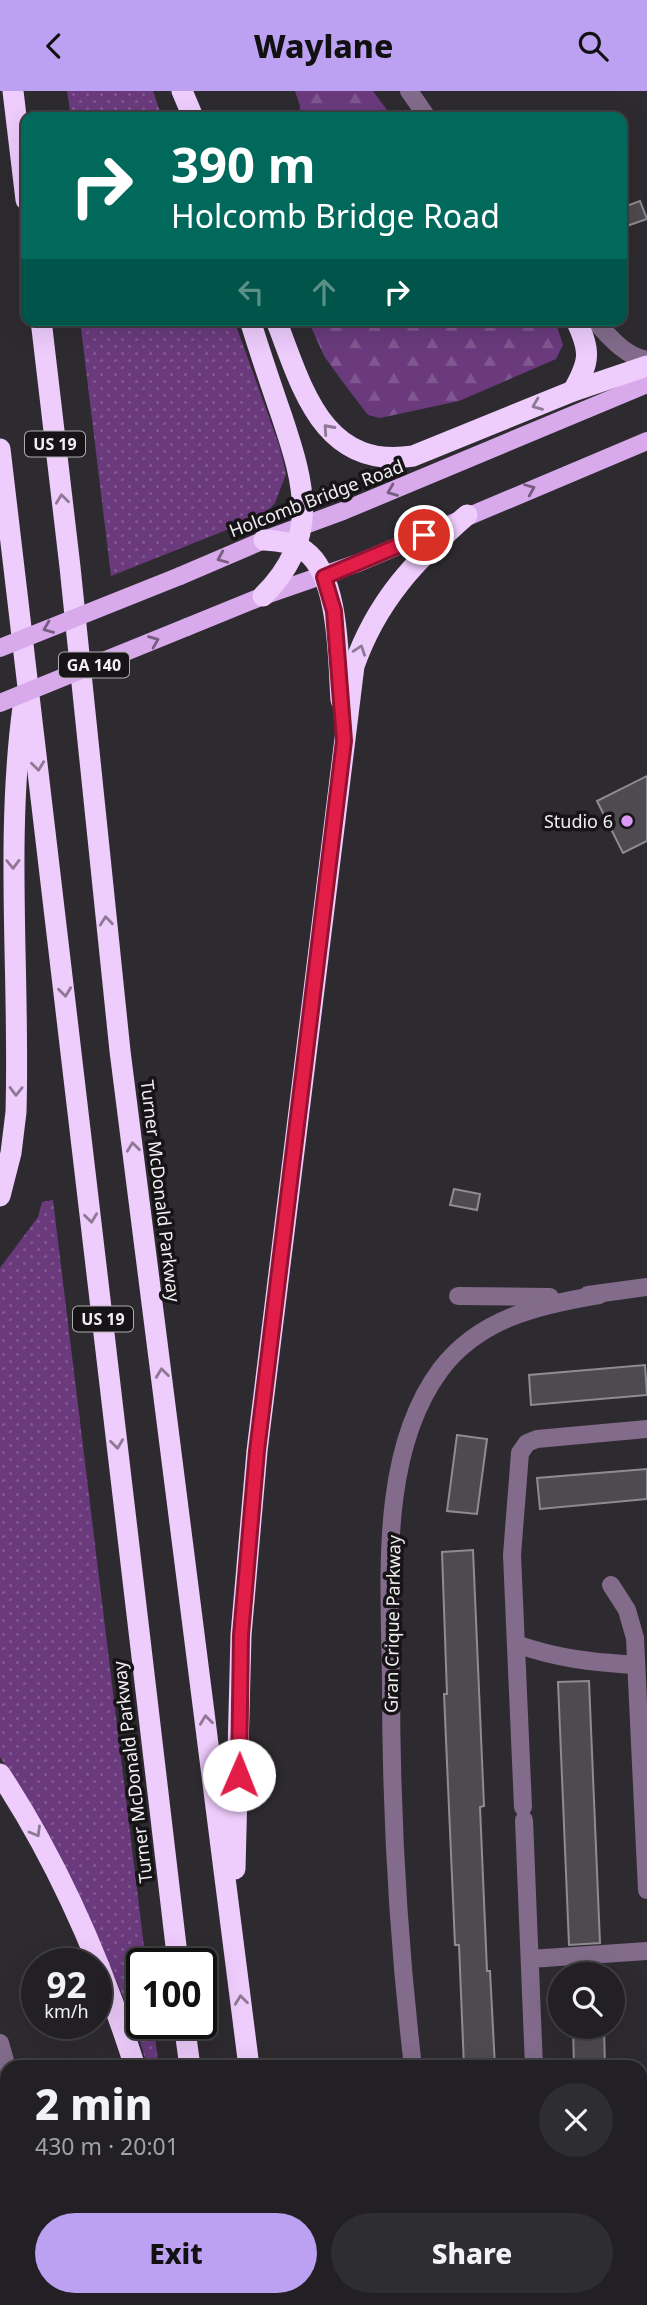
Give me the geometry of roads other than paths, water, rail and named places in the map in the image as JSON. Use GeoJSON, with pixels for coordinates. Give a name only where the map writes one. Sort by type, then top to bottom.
{"type":"FeatureCollection","features":[{"type":"Feature","properties":{"kind":"highway"},"geometry":{"type":"LineString","coordinates":[[13,91],[21,158]]}},
{"type":"Feature","properties":{"kind":"highway"},"geometry":{"type":"LineString","coordinates":[[173,91],[180,112]]}},
{"type":"Feature","properties":{"kind":"highway"},"geometry":{"type":"LineString","coordinates":[[182,91],[191,112]]}},
{"type":"Feature","properties":{"kind":"highway","name":"Turner McDonald Parkway"},"geometry":{"type":"LineString","coordinates":[[42,326],[70,567],[120,1051],[248,2060]]}},
{"type":"Feature","properties":{"kind":"highway"},"geometry":{"type":"LineString","coordinates":[[252,326],[295,456],[304,499],[300,536],[287,568],[263,596]]}},
{"type":"Feature","properties":{"kind":"highway"},"geometry":{"type":"LineString","coordinates":[[278,326],[310,402],[332,434],[348,447],[365,455],[396,459],[412,456],[573,391],[647,366]]}},
{"type":"Feature","properties":{"kind":"highway"},"geometry":{"type":"LineString","coordinates":[[573,391],[583,373],[588,353],[578,326]]}},
{"type":"Feature","properties":{"kind":"highway","name":"Turner McDonald Parkway"},"geometry":{"type":"LineString","coordinates":[[0,449],[175,1948]]}},
{"type":"Feature","properties":{"kind":"highway"},"geometry":{"type":"LineString","coordinates":[[233,1933],[244,1576],[354,666],[364,636],[398,583],[422,556],[467,515]]}},
{"type":"Feature","properties":{"kind":"highway"},"geometry":{"type":"LineString","coordinates":[[300,536],[324,577],[334,611],[344,741]]}},
{"type":"Feature","properties":{"kind":"highway"},"geometry":{"type":"LineString","coordinates":[[264,540],[282,541],[300,536]]}},
{"type":"Feature","properties":{"kind":"highway"},"geometry":{"type":"LineString","coordinates":[[0,1196],[11,1153],[16,1112],[13,831],[16,765],[28,674]]}},
{"type":"Feature","properties":{"kind":"highway"},"geometry":{"type":"LineString","coordinates":[[0,1774],[46,1849],[87,1933],[110,1989],[133,2060]]}},
{"type":"Feature","properties":{"kind":"highway"},"geometry":{"type":"LineString","coordinates":[[186,2039],[189,2060]]}},
{"type":"Feature","properties":{"kind":"main road","name":"Holcomb Bridge Road"},"geometry":{"type":"LineString","coordinates":[[300,536],[360,505],[647,384]]}},
{"type":"Feature","properties":{"kind":"main road","name":"GA 140"},"geometry":{"type":"LineString","coordinates":[[0,703],[263,596],[324,577],[467,515],[642,445]]}},
{"type":"Feature","properties":{"kind":"main road","name":"Holcomb Bridge Road"},"geometry":{"type":"LineString","coordinates":[[0,648],[264,540]]}},
{"type":"Feature","properties":{"kind":"street"},"geometry":{"type":"LineString","coordinates":[[409,91],[424,112]]}},
{"type":"Feature","properties":{"kind":"street"},"geometry":{"type":"LineString","coordinates":[[600,326],[621,348],[647,360]]}},
{"type":"Feature","properties":{"kind":"street"},"geometry":{"type":"LineString","coordinates":[[458,1296],[519,1298],[598,1295],[647,1287]]}},
{"type":"Feature","properties":{"kind":"street","name":"Gran Crique Parkway"},"geometry":{"type":"LineString","coordinates":[[412,2060],[394,1832],[391,1759],[391,1561],[396,1492],[405,1448],[425,1394],[443,1367],[470,1339],[490,1326],[522,1312],[555,1302],[598,1295]]}},
{"type":"Feature","properties":{"kind":"street"},"geometry":{"type":"LineString","coordinates":[[534,2060],[512,1542],[519,1458],[523,1447],[537,1439],[647,1429]]}},
{"type":"Feature","properties":{"kind":"street"},"geometry":{"type":"LineString","coordinates":[[611,1585],[633,1623],[644,1748],[647,1890]]}},
{"type":"Feature","properties":{"kind":"street"},"geometry":{"type":"LineString","coordinates":[[516,1644],[551,1656],[579,1661],[636,1665]]}},
{"type":"Feature","properties":{"kind":"street"},"geometry":{"type":"LineString","coordinates":[[530,1959],[647,1951]]}},
{"type":"Feature","properties":{"kind":"street"},"geometry":{"type":"LineString","coordinates":[[0,2043],[5,2060]]}},
{"type":"Feature","properties":{"kind":"place","name":"Studio 6"},"geometry":{"type":"Point","coordinates":[627,821]}}]}
